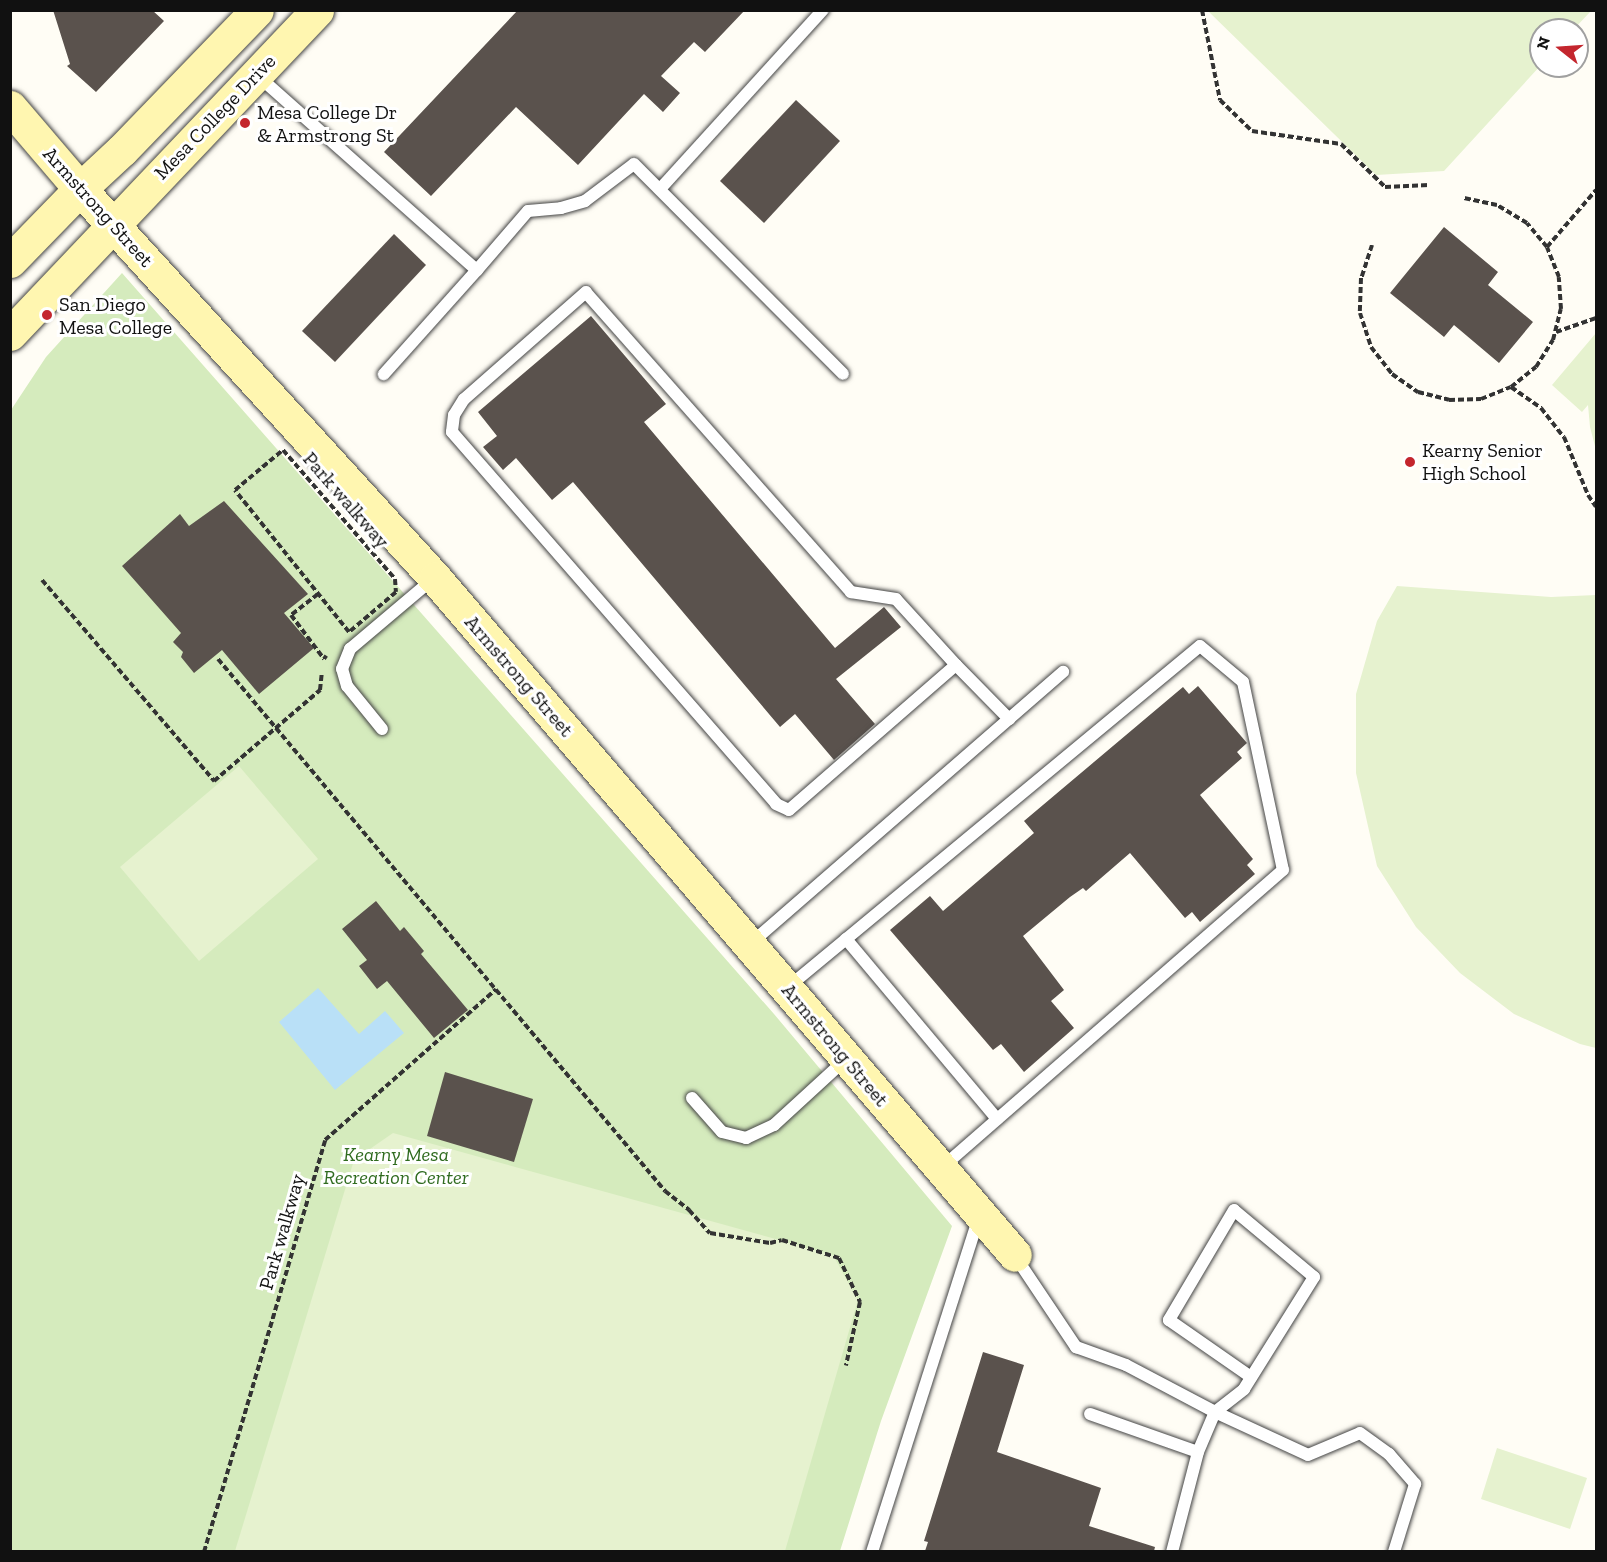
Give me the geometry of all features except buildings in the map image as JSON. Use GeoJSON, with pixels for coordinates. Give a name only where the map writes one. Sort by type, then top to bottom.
{"type":"FeatureCollection","features":[{"type":"Feature","properties":{"kind":"street"},"geometry":{"type":"LineString","coordinates":[[10,261],[80,189],[122,150],[256,10]]}},
{"type":"Feature","properties":{"kind":"street","name":"Mesa College Drive"},"geometry":{"type":"LineString","coordinates":[[10,334],[317,10]]}},
{"type":"Feature","properties":{"kind":"street","name":"Armstrong Street"},"geometry":{"type":"LineString","coordinates":[[10,107],[80,189],[435,578],[1015,1256]]}},
{"type":"Feature","properties":{"kind":"lane"},"geometry":{"type":"LineString","coordinates":[[660,189],[823,10]]}},
{"type":"Feature","properties":{"kind":"lane"},"geometry":{"type":"LineString","coordinates":[[256,74],[477,270]]}},
{"type":"Feature","properties":{"kind":"lane"},"geometry":{"type":"LineString","coordinates":[[384,374],[528,211],[561,208],[585,201],[634,164],[843,374]]}},
{"type":"Feature","properties":{"kind":"lane"},"geometry":{"type":"LineString","coordinates":[[956,665],[789,810],[776,804],[452,432],[453,415],[464,399],[586,292],[851,592],[896,600],[1009,719]]}},
{"type":"Feature","properties":{"kind":"lane"},"geometry":{"type":"LineString","coordinates":[[382,729],[347,686],[342,669],[350,649],[435,578]]}},
{"type":"Feature","properties":{"kind":"lane"},"geometry":{"type":"LineString","coordinates":[[786,989],[1200,646],[1243,682],[1283,870],[940,1168]]}},
{"type":"Feature","properties":{"kind":"lane"},"geometry":{"type":"LineString","coordinates":[[749,945],[1063,672]]}},
{"type":"Feature","properties":{"kind":"lane"},"geometry":{"type":"LineString","coordinates":[[846,939],[997,1119]]}},
{"type":"Feature","properties":{"kind":"lane"},"geometry":{"type":"LineString","coordinates":[[692,1098],[722,1132],[746,1138],[774,1125],[846,1059]]}},
{"type":"Feature","properties":{"kind":"lane"},"geometry":{"type":"LineString","coordinates":[[1172,1551],[1198,1452],[1215,1412],[1244,1389],[1314,1277],[1234,1210],[1169,1320],[1251,1377]]}},
{"type":"Feature","properties":{"kind":"lane"},"geometry":{"type":"LineString","coordinates":[[872,1551],[980,1215]]}},
{"type":"Feature","properties":{"kind":"lane"},"geometry":{"type":"LineString","coordinates":[[1015,1256],[1076,1347],[1126,1365],[1215,1412],[1308,1455],[1360,1433],[1389,1454],[1415,1484],[1394,1551]]}},
{"type":"Feature","properties":{"kind":"lane"},"geometry":{"type":"LineString","coordinates":[[1090,1414],[1198,1452]]}},
{"type":"Feature","properties":{"kind":"path"},"geometry":{"type":"LineString","coordinates":[[1202,10],[1205,13],[1220,100],[1252,131],[1341,144],[1385,187],[1429,185]]}},
{"type":"Feature","properties":{"kind":"path"},"geometry":{"type":"LineString","coordinates":[[1547,247],[1596,190]]}},
{"type":"Feature","properties":{"kind":"path"},"geometry":{"type":"LineString","coordinates":[[1372,245],[1361,278],[1360,313],[1371,347],[1392,374],[1418,392],[1449,400],[1481,399],[1511,387],[1536,367],[1556,332],[1561,309],[1559,277],[1547,247],[1527,223],[1497,205],[1463,198]]}},
{"type":"Feature","properties":{"kind":"path"},"geometry":{"type":"LineString","coordinates":[[1556,332],[1596,318]]}},
{"type":"Feature","properties":{"kind":"path"},"geometry":{"type":"LineString","coordinates":[[1511,387],[1541,408],[1564,437],[1588,495],[1596,507]]}},
{"type":"Feature","properties":{"kind":"path","name":"Park walkway"},"geometry":{"type":"LineString","coordinates":[[343,639],[396,592],[395,579],[283,450],[236,490],[349,632]]}},
{"type":"Feature","properties":{"kind":"path"},"geometry":{"type":"LineString","coordinates":[[42,580],[214,781],[320,690],[324,659],[330,652]]}},
{"type":"Feature","properties":{"kind":"path"},"geometry":{"type":"LineString","coordinates":[[318,594],[291,615],[324,659]]}},
{"type":"Feature","properties":{"kind":"path"},"geometry":{"type":"LineString","coordinates":[[218,659],[665,1191],[710,1233],[770,1243],[782,1240],[839,1258],[861,1302],[846,1365]]}},
{"type":"Feature","properties":{"kind":"path","name":"Park walkway"},"geometry":{"type":"LineString","coordinates":[[204,1551],[325,1140],[495,989]]}},
{"type":"Feature","properties":{"kind":"green space"},"geometry":{"type":"Polygon","coordinates":[[[1208,11],[1591,11],[1584,18],[1529,18],[1529,78],[1444,171],[1376,175],[1208,11]]]}},
{"type":"Feature","properties":{"kind":"green space","name":"Kearny Mesa Recreation Center"},"geometry":{"type":"Polygon","coordinates":[[[122,273],[774,1014],[952,1226],[881,1421],[840,1551],[11,1552],[11,410],[46,357],[122,273]]]}},
{"type":"Feature","properties":{"kind":"green space"},"geometry":{"type":"Polygon","coordinates":[[[1596,333],[1596,450],[1590,427],[1588,405],[1582,412],[1552,385],[1596,333]]]}},
{"type":"Feature","properties":{"kind":"green space"},"geometry":{"type":"Polygon","coordinates":[[[1397,586],[1551,597],[1596,595],[1596,1048],[1580,1044],[1514,1014],[1460,973],[1416,927],[1377,866],[1356,773],[1356,694],[1377,621],[1397,586]]]}},
{"type":"Feature","properties":{"kind":"green space"},"geometry":{"type":"Polygon","coordinates":[[[239,766],[318,859],[199,961],[120,867],[239,766]]]}},
{"type":"Feature","properties":{"kind":"green space"},"geometry":{"type":"Polygon","coordinates":[[[393,1133],[833,1255],[858,1300],[785,1551],[235,1551],[354,1160],[393,1133]]]}},
{"type":"Feature","properties":{"kind":"green space"},"geometry":{"type":"Polygon","coordinates":[[[1497,1448],[1587,1478],[1570,1529],[1481,1499],[1497,1448]]]}},
{"type":"Feature","properties":{"kind":"water"},"geometry":{"type":"Polygon","coordinates":[[[318,988],[359,1034],[385,1011],[404,1033],[335,1090],[279,1022],[318,988]]]}},
{"type":"Feature","properties":{"kind":"place","name":"Mesa College Dr & Armstrong St"},"geometry":{"type":"Point","coordinates":[245,123]}},
{"type":"Feature","properties":{"kind":"place","name":"San Diego Mesa College"},"geometry":{"type":"Point","coordinates":[47,315]}},
{"type":"Feature","properties":{"kind":"place","name":"Kearny Senior High School"},"geometry":{"type":"Point","coordinates":[1410,462]}}]}
